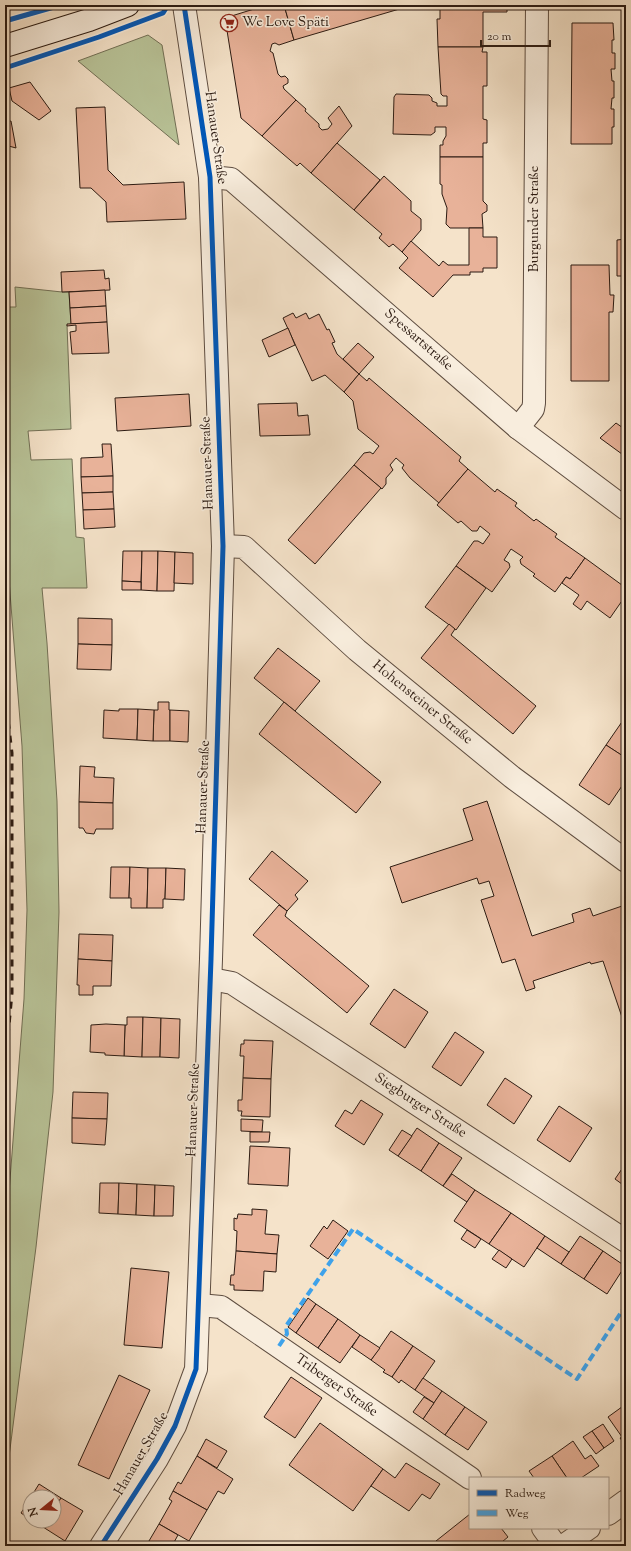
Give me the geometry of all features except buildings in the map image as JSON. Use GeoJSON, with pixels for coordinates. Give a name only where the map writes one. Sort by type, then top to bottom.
{"type":"FeatureCollection","features":[{"type":"Feature","properties":{"kind":"street"},"geometry":{"type":"LineString","coordinates":[[5,46],[89,20],[128,5]]}},
{"type":"Feature","properties":{"kind":"street","name":"Hanauer Straße"},"geometry":{"type":"LineString","coordinates":[[101,1546],[157,1459],[175,1426],[196,1368],[211,979],[223,546],[210,177],[184,5]]}},
{"type":"Feature","properties":{"kind":"street","name":"Burgunder Straße"},"geometry":{"type":"LineString","coordinates":[[518,428],[533,409],[534,403],[536,5]]}},
{"type":"Feature","properties":{"kind":"street","name":"Spessartstraße"},"geometry":{"type":"LineString","coordinates":[[210,177],[231,179],[518,428],[626,509]]}},
{"type":"Feature","properties":{"kind":"street","name":"Hohensteiner Straße"},"geometry":{"type":"LineString","coordinates":[[223,546],[244,547],[357,650],[512,777],[624,855]]}},
{"type":"Feature","properties":{"kind":"street","name":"Siegburger Straße"},"geometry":{"type":"LineString","coordinates":[[211,979],[232,983],[626,1241]]}},
{"type":"Feature","properties":{"kind":"street","name":"Triberger Straße"},"geometry":{"type":"LineString","coordinates":[[199,1305],[220,1307],[469,1477]]}},
{"type":"Feature","properties":{"kind":"street"},"geometry":{"type":"LineString","coordinates":[[609,1513],[626,1501]]}},
{"type":"Feature","properties":{"kind":"street"},"geometry":{"type":"LineString","coordinates":[[543,1529],[556,1546]]}},
{"type":"Feature","properties":{"kind":"street"},"geometry":{"type":"LineString","coordinates":[[563,1546],[588,1529]]}},
{"type":"Feature","properties":{"kind":"green space"},"geometry":{"type":"Polygon","coordinates":[[[148,35],[162,45],[179,145],[78,61],[148,35]]]}},
{"type":"Feature","properties":{"kind":"green space"},"geometry":{"type":"Polygon","coordinates":[[[15,287],[69,292],[71,324],[67,325],[71,429],[28,431],[31,460],[72,459],[76,537],[84,538],[87,588],[42,588],[57,801],[59,912],[53,1092],[36,1247],[5,1488],[5,1244],[24,999],[27,910],[22,746],[5,529],[5,307],[16,307],[15,287]]]}},
{"type":"Feature","properties":{"kind":"railway"},"geometry":{"type":"LineString","coordinates":[[5,694],[12,753],[12,993],[5,1069]]}},
{"type":"Feature","properties":{"kind":"marked path"},"geometry":{"type":"LineString","coordinates":[[279,1346],[287,1334],[286,1326],[353,1229],[577,1379],[626,1305]]}},
{"type":"Feature","properties":{"kind":"cycle path"},"geometry":{"type":"LineString","coordinates":[[5,21],[61,5]]}},
{"type":"Feature","properties":{"kind":"cycle path"},"geometry":{"type":"LineString","coordinates":[[5,68],[99,37],[163,13],[168,5]]}},
{"type":"Feature","properties":{"kind":"cycle path"},"geometry":{"type":"LineString","coordinates":[[101,1546],[157,1459],[175,1426],[196,1369],[211,959],[223,546],[210,177],[184,5]]}},
{"type":"Feature","properties":{"kind":"place","name":"We Love Späti"},"geometry":{"type":"Point","coordinates":[229,23]}}]}
